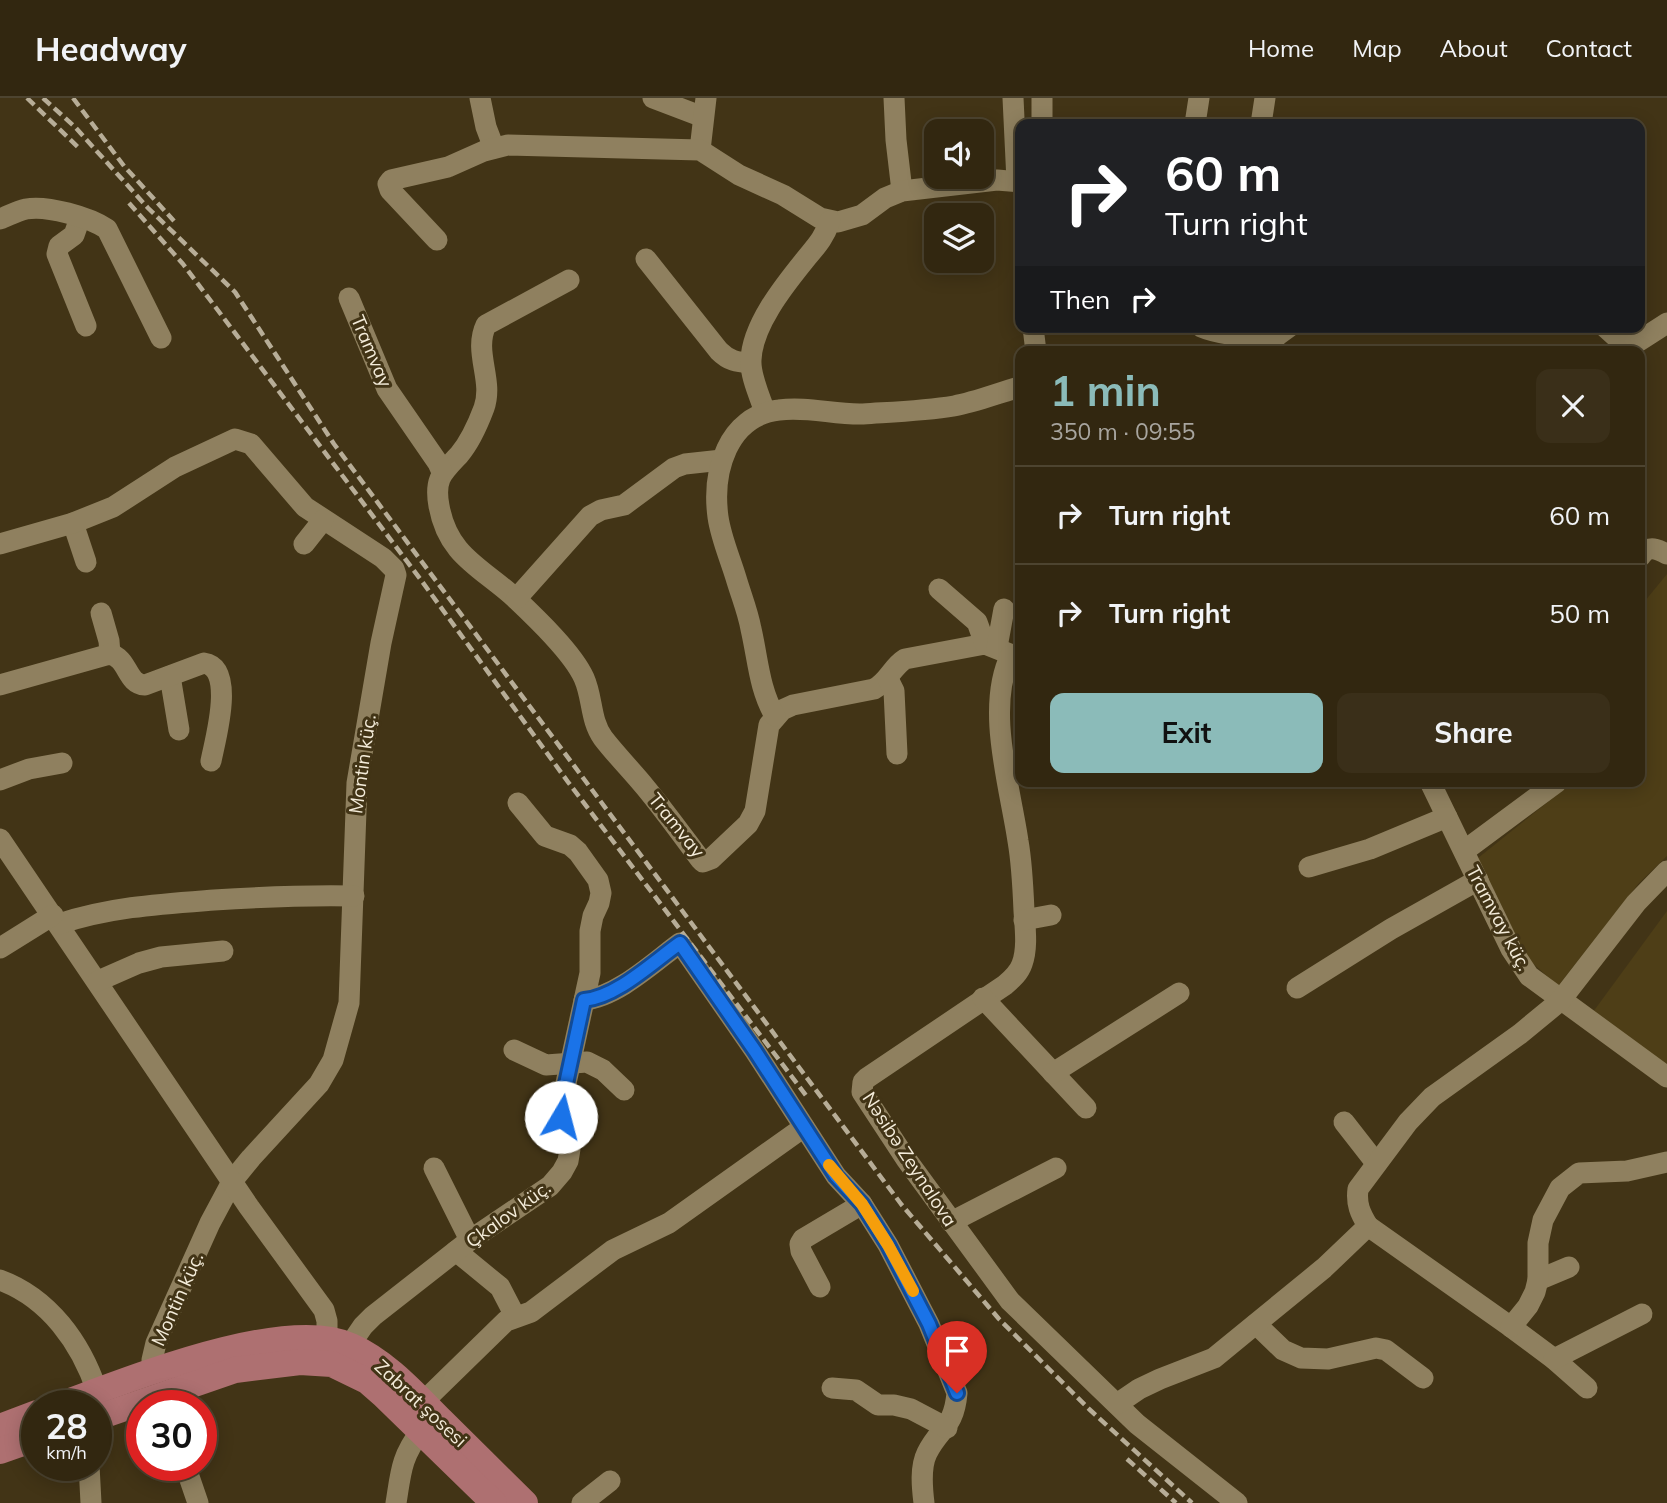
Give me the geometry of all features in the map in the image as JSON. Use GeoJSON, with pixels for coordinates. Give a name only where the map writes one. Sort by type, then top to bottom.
{"type":"FeatureCollection","features":[{"type":"Feature","properties":{"kind":"main road","name":"Zabrat şosesi"},"geometry":{"type":"LineString","coordinates":[[162,1390],[232,1348],[298,1338],[339,1341],[382,1365],[525,1503]]}},
{"type":"Feature","properties":{"kind":"main road","name":"Zabrat şosesi"},"geometry":{"type":"LineString","coordinates":[[164,1390],[235,1370],[266,1365],[320,1362],[332,1364],[367,1381],[494,1503]]}},
{"type":"Feature","properties":{"kind":"main road"},"geometry":{"type":"LineString","coordinates":[[0,1426],[21,1419]]}},
{"type":"Feature","properties":{"kind":"main road"},"geometry":{"type":"LineString","coordinates":[[0,1451],[21,1444]]}},
{"type":"Feature","properties":{"kind":"street"},"geometry":{"type":"LineString","coordinates":[[480,98],[494,148]]}},
{"type":"Feature","properties":{"kind":"street"},"geometry":{"type":"LineString","coordinates":[[653,98],[704,107],[700,149]]}},
{"type":"Feature","properties":{"kind":"street"},"geometry":{"type":"LineString","coordinates":[[894,98],[902,191]]}},
{"type":"Feature","properties":{"kind":"street"},"geometry":{"type":"LineString","coordinates":[[1013,98],[1015,131]]}},
{"type":"Feature","properties":{"kind":"street"},"geometry":{"type":"LineString","coordinates":[[1042,98],[1042,119]]}},
{"type":"Feature","properties":{"kind":"street"},"geometry":{"type":"LineString","coordinates":[[1196,119],[1199,98]]}},
{"type":"Feature","properties":{"kind":"street"},"geometry":{"type":"LineString","coordinates":[[1262,119],[1265,98]]}},
{"type":"Feature","properties":{"kind":"street"},"geometry":{"type":"LineString","coordinates":[[437,240],[390,190],[388,184],[391,180],[448,167],[508,145],[700,149],[740,175],[830,221],[850,220],[862,215],[885,198],[902,191],[997,180],[1015,181]]}},
{"type":"Feature","properties":{"kind":"street"},"geometry":{"type":"LineString","coordinates":[[0,219],[26,209],[44,208],[107,229],[161,338]]}},
{"type":"Feature","properties":{"kind":"street"},"geometry":{"type":"LineString","coordinates":[[80,218],[74,235],[59,246],[57,254],[86,326]]}},
{"type":"Feature","properties":{"kind":"street"},"geometry":{"type":"LineString","coordinates":[[765,412],[750,363],[755,336],[804,261],[818,246],[830,221]]}},
{"type":"Feature","properties":{"kind":"street"},"geometry":{"type":"LineString","coordinates":[[646,260],[726,359],[750,363]]}},
{"type":"Feature","properties":{"kind":"street"},"geometry":{"type":"LineString","coordinates":[[442,472],[459,455],[485,405],[487,383],[481,352],[486,325],[569,280]]}},
{"type":"Feature","properties":{"kind":"street","name":"Tramvay"},"geometry":{"type":"LineString","coordinates":[[349,298],[387,389],[442,472],[438,494],[439,508],[455,547],[465,559],[516,599],[573,660],[586,681],[592,714],[602,737],[646,788],[703,862],[711,859],[731,842],[755,811],[765,743],[769,725],[775,716]]}},
{"type":"Feature","properties":{"kind":"street"},"geometry":{"type":"LineString","coordinates":[[1629,346],[1667,323]]}},
{"type":"Feature","properties":{"kind":"street"},"geometry":{"type":"LineString","coordinates":[[1205,337],[1254,338],[1271,346]]}},
{"type":"Feature","properties":{"kind":"street"},"geometry":{"type":"LineString","coordinates":[[1003,651],[905,659],[898,663],[888,679],[874,689],[793,705],[775,716],[763,690],[748,616],[718,515],[722,460],[732,436],[744,424],[765,412],[797,409],[860,414],[936,408],[957,405],[1015,388]]}},
{"type":"Feature","properties":{"kind":"street","name":"Montin küç."},"geometry":{"type":"LineString","coordinates":[[0,544],[73,523],[113,507],[175,467],[235,439],[251,444],[294,496],[323,520],[383,558],[396,575],[381,643],[357,783],[349,1003],[341,1038],[333,1060],[319,1084],[233,1181],[211,1223],[156,1343],[152,1360],[160,1390]]}},
{"type":"Feature","properties":{"kind":"street"},"geometry":{"type":"LineString","coordinates":[[516,599],[590,516],[601,510],[624,505],[674,468],[685,464],[722,460]]}},
{"type":"Feature","properties":{"kind":"street"},"geometry":{"type":"LineString","coordinates":[[304,544],[323,520]]}},
{"type":"Feature","properties":{"kind":"street"},"geometry":{"type":"LineString","coordinates":[[73,523],[86,562]]}},
{"type":"Feature","properties":{"kind":"street"},"geometry":{"type":"LineString","coordinates":[[1645,552],[1655,547],[1667,554]]}},
{"type":"Feature","properties":{"kind":"street"},"geometry":{"type":"LineString","coordinates":[[939,589],[977,622],[1003,651]]}},
{"type":"Feature","properties":{"kind":"street","name":"Nəsibə Zeynalova"},"geometry":{"type":"LineString","coordinates":[[1004,609],[999,708],[1002,744],[1019,845],[1025,949],[1022,965],[1005,985],[867,1078],[862,1085],[862,1092],[951,1222],[1010,1301],[1117,1404],[1179,1458],[1237,1503]]}},
{"type":"Feature","properties":{"kind":"street"},"geometry":{"type":"LineString","coordinates":[[101,613],[110,653]]}},
{"type":"Feature","properties":{"kind":"street"},"geometry":{"type":"LineString","coordinates":[[0,685],[110,653],[123,661],[133,681],[138,685],[145,685],[204,663],[216,668],[222,694],[220,720],[211,761]]}},
{"type":"Feature","properties":{"kind":"street"},"geometry":{"type":"LineString","coordinates":[[170,676],[179,730]]}},
{"type":"Feature","properties":{"kind":"street"},"geometry":{"type":"LineString","coordinates":[[888,679],[894,691],[897,754]]}},
{"type":"Feature","properties":{"kind":"street"},"geometry":{"type":"LineString","coordinates":[[0,780],[29,769],[62,763]]}},
{"type":"Feature","properties":{"kind":"street","name":"Tramvay küç."},"geometry":{"type":"LineString","coordinates":[[1432,787],[1518,961],[1529,976],[1667,1077]]}},
{"type":"Feature","properties":{"kind":"street"},"geometry":{"type":"LineString","coordinates":[[1464,851],[1550,787]]}},
{"type":"Feature","properties":{"kind":"street","name":"Çkalov küç."},"geometry":{"type":"LineString","coordinates":[[339,1341],[463,1246],[550,1186],[562,1172],[570,1149],[561,1107],[590,973],[590,931],[601,893],[598,880],[578,852],[570,845],[545,836],[518,803]]}},
{"type":"Feature","properties":{"kind":"street"},"geometry":{"type":"LineString","coordinates":[[1309,867],[1370,849],[1447,817]]}},
{"type":"Feature","properties":{"kind":"street"},"geometry":{"type":"LineString","coordinates":[[0,839],[324,1310],[339,1341]]}},
{"type":"Feature","properties":{"kind":"street"},"geometry":{"type":"LineString","coordinates":[[1587,1388],[1511,1327],[1368,1226],[1356,1199],[1358,1189],[1376,1163],[1432,1097],[1520,1034],[1560,1001],[1636,902],[1667,872]]}},
{"type":"Feature","properties":{"kind":"street"},"geometry":{"type":"LineString","coordinates":[[1297,988],[1391,929],[1478,880]]}},
{"type":"Feature","properties":{"kind":"street"},"geometry":{"type":"LineString","coordinates":[[0,948],[56,919],[107,910],[151,904],[273,896],[354,896]]}},
{"type":"Feature","properties":{"kind":"street"},"geometry":{"type":"LineString","coordinates":[[1024,920],[1051,915]]}},
{"type":"Feature","properties":{"kind":"street"},"geometry":{"type":"LineString","coordinates":[[584,1000],[601,997],[618,987],[680,943],[836,1176],[862,1204],[905,1275],[929,1324],[957,1393],[956,1409],[947,1428],[927,1453],[922,1488],[924,1503]]}},
{"type":"Feature","properties":{"kind":"street"},"geometry":{"type":"LineString","coordinates":[[98,981],[139,963],[161,957],[223,951]]}},
{"type":"Feature","properties":{"kind":"street"},"geometry":{"type":"LineString","coordinates":[[1053,1073],[1179,993]]}},
{"type":"Feature","properties":{"kind":"street"},"geometry":{"type":"LineString","coordinates":[[983,998],[1086,1108]]}},
{"type":"Feature","properties":{"kind":"street"},"geometry":{"type":"LineString","coordinates":[[514,1050],[536,1063],[546,1065],[587,1062],[603,1070],[624,1090]]}},
{"type":"Feature","properties":{"kind":"street"},"geometry":{"type":"LineString","coordinates":[[1344,1122],[1376,1163]]}},
{"type":"Feature","properties":{"kind":"street"},"geometry":{"type":"LineString","coordinates":[[423,1402],[494,1331],[514,1316],[531,1312],[541,1306],[626,1242],[669,1223],[804,1127]]}},
{"type":"Feature","properties":{"kind":"street"},"geometry":{"type":"LineString","coordinates":[[1511,1327],[1528,1306],[1538,1280],[1538,1243],[1550,1202],[1569,1180],[1579,1173],[1627,1171],[1667,1162]]}},
{"type":"Feature","properties":{"kind":"street"},"geometry":{"type":"LineString","coordinates":[[434,1168],[463,1246],[500,1287],[514,1316]]}},
{"type":"Feature","properties":{"kind":"street"},"geometry":{"type":"LineString","coordinates":[[951,1222],[1056,1168]]}},
{"type":"Feature","properties":{"kind":"street"},"geometry":{"type":"LineString","coordinates":[[820,1287],[800,1244],[803,1239],[862,1204]]}},
{"type":"Feature","properties":{"kind":"street"},"geometry":{"type":"LineString","coordinates":[[1117,1404],[1160,1379],[1214,1358],[1324,1268],[1368,1226]]}},
{"type":"Feature","properties":{"kind":"street"},"geometry":{"type":"LineString","coordinates":[[1538,1280],[1569,1267]]}},
{"type":"Feature","properties":{"kind":"street"},"geometry":{"type":"LineString","coordinates":[[0,1280],[19,1287],[58,1320],[81,1351],[97,1390]]}},
{"type":"Feature","properties":{"kind":"street"},"geometry":{"type":"LineString","coordinates":[[1554,1359],[1642,1314]]}},
{"type":"Feature","properties":{"kind":"street"},"geometry":{"type":"LineString","coordinates":[[1256,1324],[1283,1350],[1301,1358],[1328,1359],[1376,1348],[1386,1350],[1423,1378]]}},
{"type":"Feature","properties":{"kind":"street"},"geometry":{"type":"LineString","coordinates":[[832,1388],[856,1390],[878,1405],[911,1409],[947,1428]]}},
{"type":"Feature","properties":{"kind":"street"},"geometry":{"type":"LineString","coordinates":[[396,1503],[401,1466],[407,1448],[421,1432]]}},
{"type":"Feature","properties":{"kind":"street"},"geometry":{"type":"LineString","coordinates":[[90,1481],[91,1503]]}},
{"type":"Feature","properties":{"kind":"street"},"geometry":{"type":"LineString","coordinates":[[190,1481],[198,1503]]}},
{"type":"Feature","properties":{"kind":"street"},"geometry":{"type":"LineString","coordinates":[[582,1503],[610,1481]]}},
{"type":"Feature","properties":{"kind":"shaded area"},"geometry":{"type":"Polygon","coordinates":[[[1667,574],[1667,856],[1639,883],[1558,986],[1527,958],[1478,858],[1565,787],[1645,787],[1645,601],[1667,574]]]}},
{"type":"Feature","properties":{"kind":"shaded area"},"geometry":{"type":"Polygon","coordinates":[[[1667,911],[1667,1067],[1593,1012],[1667,911]]]}},
{"type":"Feature","properties":{"kind":"railway"},"geometry":{"type":"LineString","coordinates":[[27,98],[80,149]]}},
{"type":"Feature","properties":{"kind":"railway"},"geometry":{"type":"LineString","coordinates":[[43,98],[75,127],[148,208],[235,292],[334,444],[901,1204],[999,1319],[1089,1409],[1192,1503]]}},
{"type":"Feature","properties":{"kind":"railway"},"geometry":{"type":"LineString","coordinates":[[73,98],[124,166],[174,221]]}},
{"type":"Feature","properties":{"kind":"railway"},"geometry":{"type":"LineString","coordinates":[[129,203],[183,264],[421,580],[568,782],[808,1098]]}},
{"type":"Feature","properties":{"kind":"railway"},"geometry":{"type":"LineString","coordinates":[[1127,1459],[1176,1503]]}},
{"type":"Feature","properties":{"kind":"slow traffic"},"geometry":{"type":"LineString","coordinates":[[829,1165],[849,1192],[862,1204],[913,1291]]}},
{"type":"Feature","properties":{"kind":"route"},"geometry":{"type":"LineString","coordinates":[[561,1117],[584,1000],[601,997],[618,987],[680,943],[755,1051],[836,1176],[862,1204],[888,1245],[929,1324],[957,1393]]}}]}
